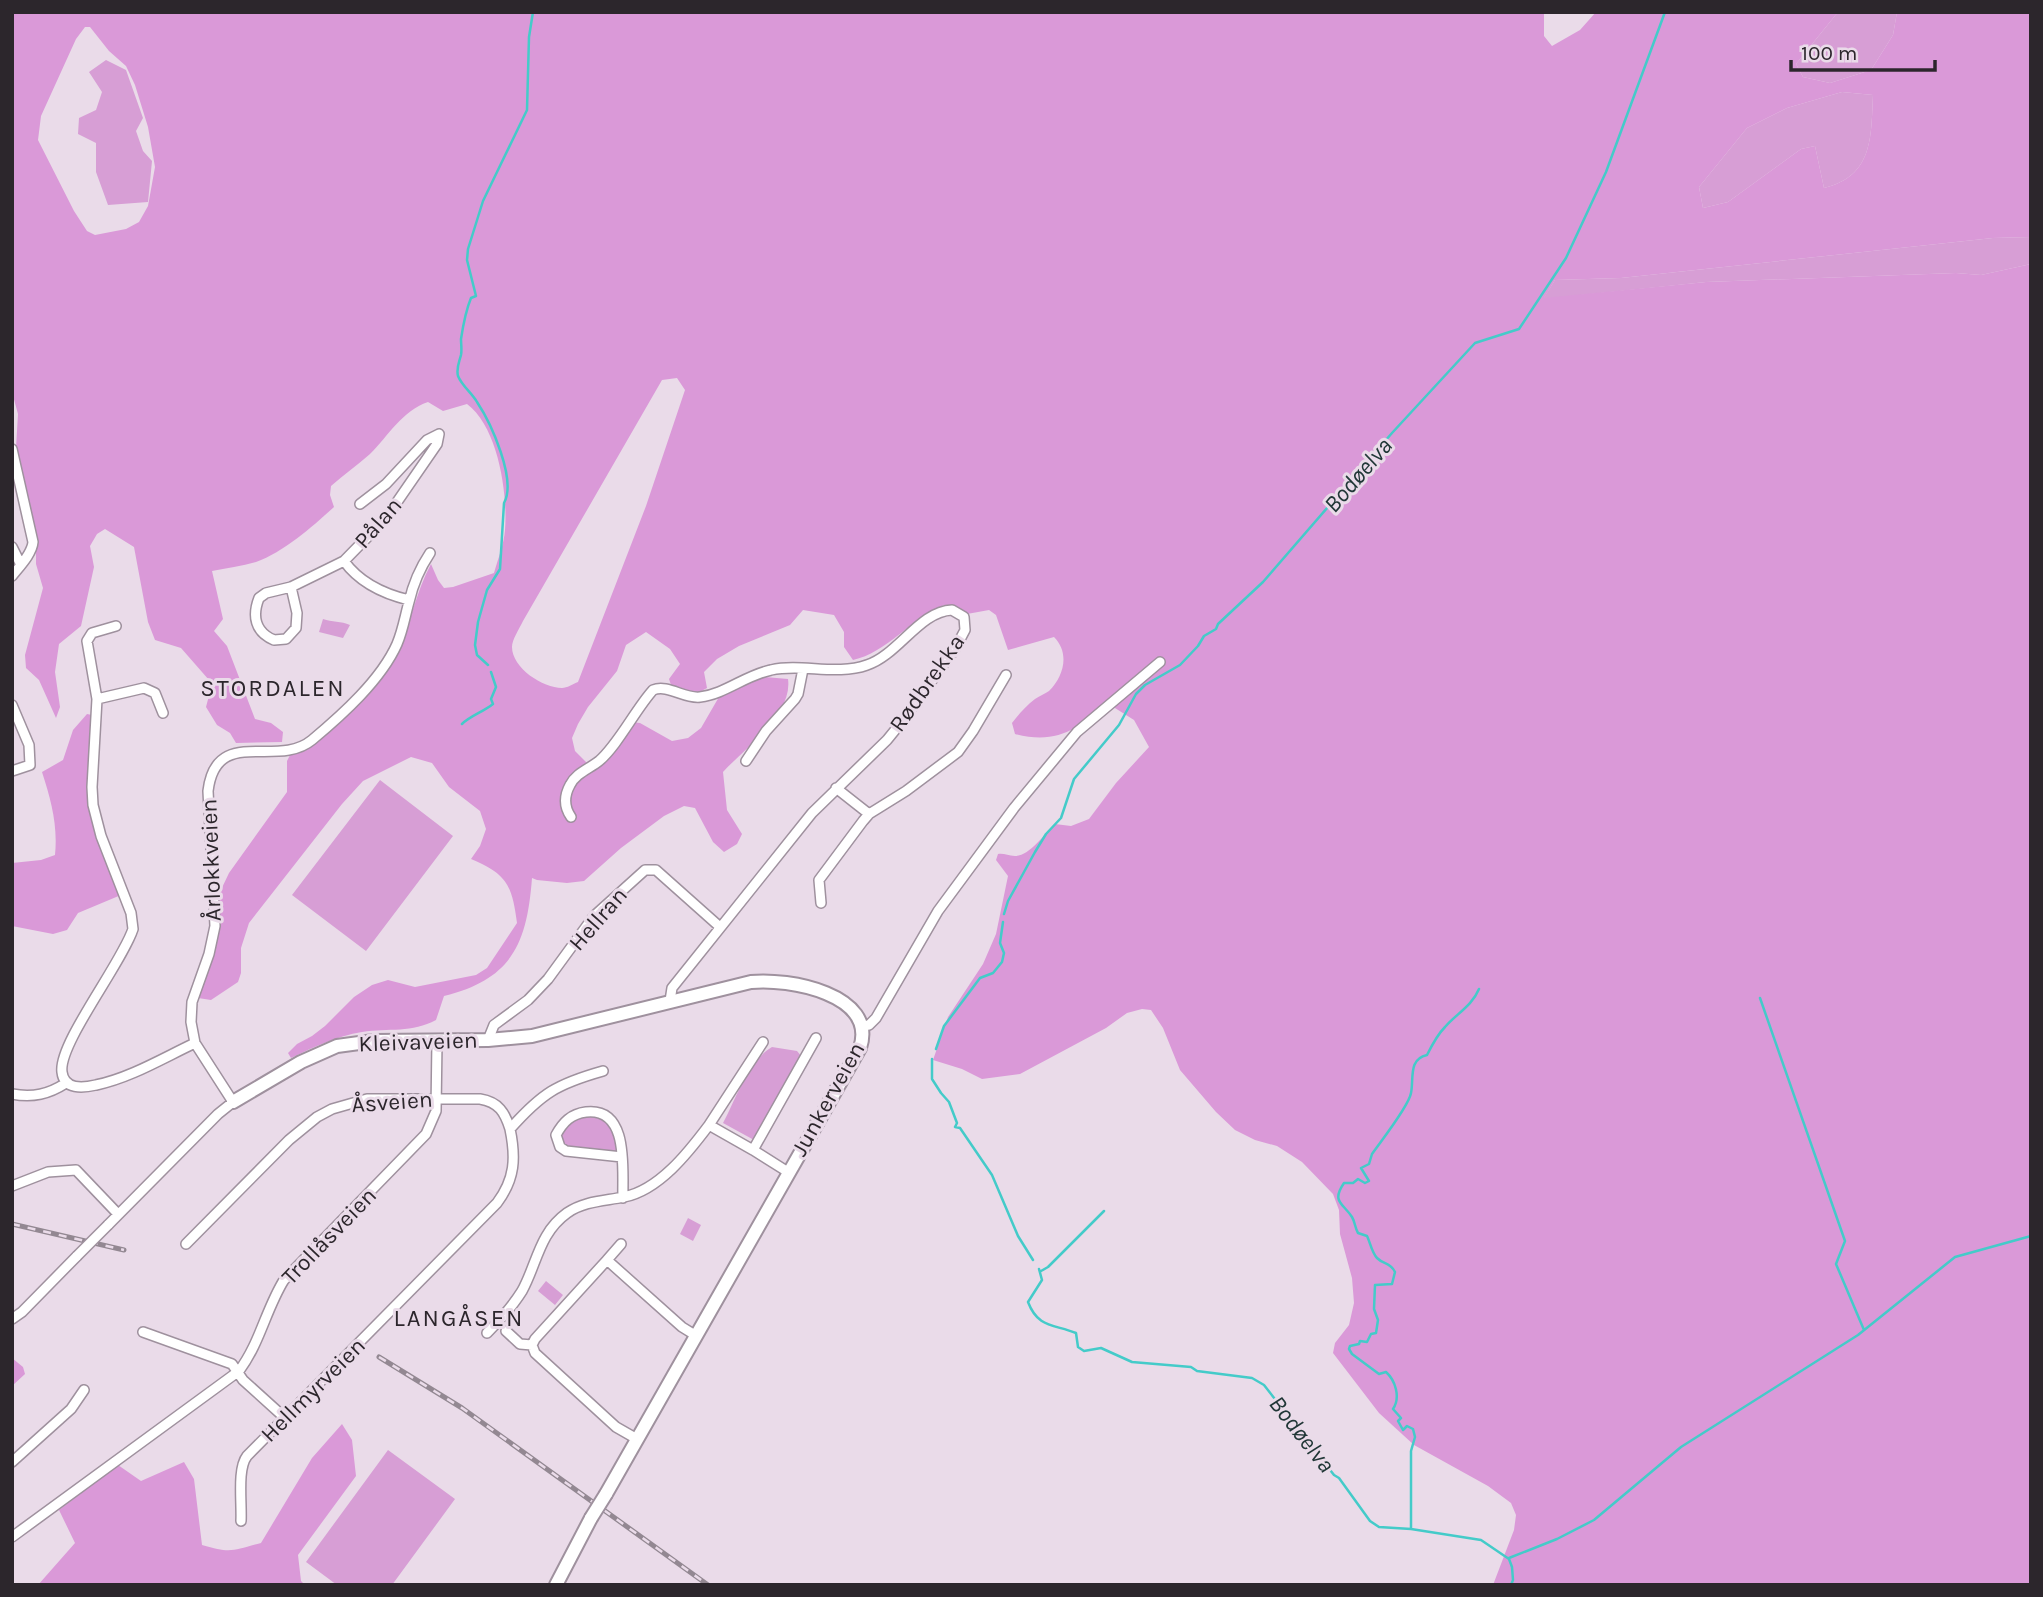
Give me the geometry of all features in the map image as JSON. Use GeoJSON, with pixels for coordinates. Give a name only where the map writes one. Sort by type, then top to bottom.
{"type":"FeatureCollection","features":[{"type":"Feature","properties":{"kind":"street","name":"Pålan"},"geometry":{"type":"LineString","coordinates":[[291,587],[297,613],[296,628],[286,639],[274,640],[258,628],[256,606],[259,598],[266,593],[291,587],[344,561],[386,518],[437,444],[439,434],[427,440],[386,484],[360,504]]}},
{"type":"Feature","properties":{"kind":"street"},"geometry":{"type":"LineString","coordinates":[[12,449],[33,537],[31,552],[12,576]]}},
{"type":"Feature","properties":{"kind":"street"},"geometry":{"type":"LineString","coordinates":[[12,547],[20,563]]}},
{"type":"Feature","properties":{"kind":"street","name":"Årlokkveien"},"geometry":{"type":"LineString","coordinates":[[233,1102],[195,1043],[191,1022],[192,1002],[209,954],[215,926],[208,791],[211,775],[219,762],[238,751],[291,751],[307,744],[371,683],[388,660],[403,628],[419,570],[430,553]]}},
{"type":"Feature","properties":{"kind":"street"},"geometry":{"type":"LineString","coordinates":[[344,561],[366,583],[409,600]]}},
{"type":"Feature","properties":{"kind":"street","name":"Rødbrekka"},"geometry":{"type":"LineString","coordinates":[[571,817],[565,800],[570,785],[580,773],[602,758],[653,690],[664,689],[690,698],[708,696],[773,669],[852,669],[880,659],[939,612],[952,610],[964,617],[965,630],[955,649],[900,724],[812,813],[672,988],[670,1000]]}},
{"type":"Feature","properties":{"kind":"street"},"geometry":{"type":"LineString","coordinates":[[117,626],[92,633],[87,641],[97,699],[92,787],[93,805],[101,836],[131,913],[133,929],[65,1054],[61,1070],[66,1083],[83,1088],[106,1083],[195,1043]]}},
{"type":"Feature","properties":{"kind":"street","name":"Junkerveien"},"geometry":{"type":"LineString","coordinates":[[556,1585],[695,1335],[860,1048],[864,1037],[863,1026],[869,1025],[876,1018],[938,911],[1036,781],[1077,732],[1160,662]]}},
{"type":"Feature","properties":{"kind":"street"},"geometry":{"type":"LineString","coordinates":[[747,761],[766,731],[795,699],[803,669]]}},
{"type":"Feature","properties":{"kind":"street"},"geometry":{"type":"LineString","coordinates":[[821,903],[818,884],[821,875],[869,814],[906,791],[958,752],[1006,675]]}},
{"type":"Feature","properties":{"kind":"street"},"geometry":{"type":"LineString","coordinates":[[97,699],[144,688],[155,693],[163,713]]}},
{"type":"Feature","properties":{"kind":"street"},"geometry":{"type":"LineString","coordinates":[[12,705],[31,753],[30,765],[12,771]]}},
{"type":"Feature","properties":{"kind":"street"},"geometry":{"type":"LineString","coordinates":[[836,788],[869,814]]}},
{"type":"Feature","properties":{"kind":"street","name":"Hellran"},"geometry":{"type":"LineString","coordinates":[[488,1040],[494,1026],[528,1000],[548,979],[594,916],[645,870],[656,870],[720,927]]}},
{"type":"Feature","properties":{"kind":"street","name":"Kleivaveien"},"geometry":{"type":"LineString","coordinates":[[12,1319],[233,1102],[301,1062],[337,1046],[374,1041],[488,1040],[554,1032],[670,1000],[751,982],[787,981],[810,986],[848,1008],[863,1026]]}},
{"type":"Feature","properties":{"kind":"street"},"geometry":{"type":"LineString","coordinates":[[752,1150],[816,1038]]}},
{"type":"Feature","properties":{"kind":"street","name":"Trollåsveien"},"geometry":{"type":"LineString","coordinates":[[12,1537],[239,1371],[254,1347],[284,1280],[412,1150],[432,1123],[436,1098],[437,1041]]}},
{"type":"Feature","properties":{"kind":"street"},"geometry":{"type":"LineString","coordinates":[[488,1333],[522,1291],[543,1240],[553,1226],[581,1205],[638,1194],[672,1168],[709,1125],[763,1042]]}},
{"type":"Feature","properties":{"kind":"street"},"geometry":{"type":"LineString","coordinates":[[510,1129],[550,1090],[560,1084],[603,1071]]}},
{"type":"Feature","properties":{"kind":"street"},"geometry":{"type":"LineString","coordinates":[[12,1094],[45,1094],[66,1083]]}},
{"type":"Feature","properties":{"kind":"street","name":"Åsveien"},"geometry":{"type":"LineString","coordinates":[[186,1244],[289,1140],[332,1108],[367,1099],[469,1098],[493,1102],[505,1115],[510,1129]]}},
{"type":"Feature","properties":{"kind":"street"},"geometry":{"type":"LineString","coordinates":[[622,1157],[566,1151],[560,1147],[556,1135],[569,1117],[581,1112],[592,1112],[612,1123],[620,1136],[622,1157],[622,1198]]}},
{"type":"Feature","properties":{"kind":"street"},"geometry":{"type":"LineString","coordinates":[[709,1125],[788,1171]]}},
{"type":"Feature","properties":{"kind":"street","name":"Hellmyrveien"},"geometry":{"type":"LineString","coordinates":[[241,1521],[243,1461],[497,1203],[505,1192],[513,1170],[514,1146],[510,1129]]}},
{"type":"Feature","properties":{"kind":"street"},"geometry":{"type":"LineString","coordinates":[[12,1186],[48,1172],[76,1170],[118,1214]]}},
{"type":"Feature","properties":{"kind":"street"},"geometry":{"type":"LineString","coordinates":[[621,1244],[532,1345],[535,1353],[603,1415],[637,1439]]}},
{"type":"Feature","properties":{"kind":"street"},"geometry":{"type":"LineString","coordinates":[[607,1260],[695,1335]]}},
{"type":"Feature","properties":{"kind":"street"},"geometry":{"type":"LineString","coordinates":[[506,1331],[520,1344],[532,1345]]}},
{"type":"Feature","properties":{"kind":"street"},"geometry":{"type":"LineString","coordinates":[[143,1332],[232,1364],[243,1380],[285,1418]]}},
{"type":"Feature","properties":{"kind":"street"},"geometry":{"type":"LineString","coordinates":[[12,1462],[71,1409],[84,1390]]}},
{"type":"Feature","properties":{"kind":"shaded area"},"geometry":{"type":"Polygon","coordinates":[[[12,12],[1544,12],[1544,36],[1552,46],[1580,30],[1596,12],[1838,12],[1796,64],[1803,77],[1830,83],[1871,70],[1893,35],[1897,12],[2031,12],[2031,237],[1993,238],[1621,278],[1555,280],[1544,298],[1706,282],[1956,273],[1981,275],[2031,264],[2031,1585],[1493,1585],[1514,1530],[1516,1515],[1511,1503],[1488,1486],[1414,1445],[1379,1413],[1333,1353],[1335,1343],[1349,1325],[1354,1303],[1352,1278],[1340,1234],[1339,1210],[1333,1194],[1302,1162],[1277,1146],[1255,1140],[1235,1130],[1216,1112],[1180,1070],[1163,1028],[1151,1010],[1142,1009],[1127,1013],[1106,1028],[1020,1074],[982,1079],[933,1060],[948,1017],[983,964],[996,934],[1008,876],[996,860],[998,854],[1021,855],[1031,849],[1055,824],[1071,826],[1089,819],[1116,783],[1149,747],[1134,720],[1107,703],[1076,727],[1055,736],[1030,737],[1015,734],[1012,723],[1032,702],[1049,691],[1058,678],[1063,664],[1062,650],[1054,637],[1008,650],[996,615],[989,610],[967,614],[944,605],[877,650],[853,660],[844,647],[844,632],[834,615],[803,610],[790,625],[739,646],[717,659],[704,672],[707,688],[694,695],[671,685],[669,679],[680,664],[670,649],[646,632],[626,645],[617,671],[588,707],[572,738],[575,751],[587,763],[597,760],[631,722],[640,723],[672,741],[688,738],[701,728],[723,690],[752,676],[788,679],[788,692],[783,705],[766,730],[723,772],[727,810],[742,834],[737,844],[724,852],[713,842],[695,808],[684,806],[664,816],[621,848],[584,881],[567,883],[532,878],[526,922],[512,955],[486,980],[444,996],[436,1020],[409,1028],[344,1036],[291,1058],[288,1053],[297,1044],[325,1026],[354,997],[372,985],[388,980],[415,987],[476,975],[487,968],[517,923],[513,899],[506,882],[493,870],[471,859],[480,846],[486,829],[480,811],[449,787],[432,763],[411,757],[363,781],[342,804],[249,923],[241,948],[241,973],[238,982],[211,1000],[198,998],[217,942],[219,894],[229,873],[287,792],[287,761],[290,755],[315,743],[362,700],[383,676],[407,629],[421,585],[431,564],[444,588],[494,573],[505,530],[505,498],[493,444],[478,414],[467,404],[443,411],[428,402],[419,406],[403,417],[370,454],[331,486],[330,495],[334,507],[307,531],[266,558],[212,571],[223,619],[214,631],[227,646],[255,719],[271,723],[283,732],[282,742],[236,743],[230,733],[217,725],[206,707],[211,688],[209,680],[181,648],[155,640],[148,622],[134,547],[105,529],[97,534],[90,546],[94,567],[81,626],[59,644],[55,672],[60,707],[56,718],[39,680],[26,668],[25,655],[43,588],[36,564],[36,531],[16,448],[18,414],[12,392],[12,12]],[[85,27],[76,39],[41,116],[38,140],[74,211],[87,231],[95,235],[126,229],[139,222],[148,206],[155,167],[148,127],[126,66],[109,51],[90,27],[85,27]],[[1842,92],[1787,108],[1747,128],[1699,187],[1703,208],[1728,202],[1801,149],[1815,146],[1824,188],[1840,182],[1861,165],[1870,140],[1873,95],[1842,92]],[[677,378],[662,380],[513,641],[513,655],[517,662],[530,675],[546,685],[562,688],[578,682],[646,506],[685,390],[677,378]]]}},
{"type":"Feature","properties":{"kind":"shaded area"},"geometry":{"type":"Polygon","coordinates":[[[1838,12],[1897,12],[1893,35],[1871,70],[1830,83],[1803,77],[1796,64],[1838,12]]]}},
{"type":"Feature","properties":{"kind":"shaded area"},"geometry":{"type":"Polygon","coordinates":[[[106,60],[126,70],[143,118],[136,131],[143,151],[152,161],[148,202],[108,205],[96,172],[96,143],[78,134],[79,118],[96,110],[102,92],[89,72],[106,60]]]}},
{"type":"Feature","properties":{"kind":"shaded area"},"geometry":{"type":"Polygon","coordinates":[[[1842,92],[1873,95],[1870,140],[1861,165],[1852,174],[1824,188],[1815,146],[1801,149],[1728,202],[1703,208],[1699,187],[1747,128],[1787,108],[1842,92]]]}},
{"type":"Feature","properties":{"kind":"shaded area"},"geometry":{"type":"Polygon","coordinates":[[[2031,237],[2031,264],[1981,275],[1956,273],[1706,282],[1543,299],[1555,280],[1621,278],[1993,238],[2031,237]]]}},
{"type":"Feature","properties":{"kind":"shaded area"},"geometry":{"type":"Polygon","coordinates":[[[323,619],[350,625],[343,638],[319,632],[323,619]]]}},
{"type":"Feature","properties":{"kind":"shaded area"},"geometry":{"type":"Polygon","coordinates":[[[87,714],[92,715],[89,787],[121,895],[78,913],[67,930],[53,934],[12,926],[12,863],[41,860],[55,855],[53,813],[42,772],[63,760],[73,730],[87,714]]]}},
{"type":"Feature","properties":{"kind":"shaded area"},"geometry":{"type":"Polygon","coordinates":[[[380,780],[453,836],[366,951],[292,895],[380,780]]]}},
{"type":"Feature","properties":{"kind":"shaded area"},"geometry":{"type":"Polygon","coordinates":[[[772,1047],[797,1051],[802,1057],[754,1140],[723,1123],[749,1071],[772,1047]]]}},
{"type":"Feature","properties":{"kind":"shaded area"},"geometry":{"type":"Polygon","coordinates":[[[585,1116],[600,1119],[609,1126],[615,1136],[618,1151],[615,1153],[564,1147],[560,1134],[571,1120],[585,1116]]]}},
{"type":"Feature","properties":{"kind":"shaded area"},"geometry":{"type":"Polygon","coordinates":[[[688,1218],[701,1225],[693,1241],[680,1234],[688,1218]]]}},
{"type":"Feature","properties":{"kind":"shaded area"},"geometry":{"type":"Polygon","coordinates":[[[546,1281],[563,1295],[555,1305],[538,1291],[546,1281]]]}},
{"type":"Feature","properties":{"kind":"shaded area"},"geometry":{"type":"Polygon","coordinates":[[[12,1358],[23,1367],[25,1374],[12,1386],[12,1358]]]}},
{"type":"Feature","properties":{"kind":"shaded area"},"geometry":{"type":"Polygon","coordinates":[[[342,1424],[352,1440],[356,1476],[298,1555],[301,1581],[305,1585],[38,1585],[75,1543],[59,1510],[118,1465],[141,1481],[184,1462],[194,1479],[202,1545],[226,1550],[238,1549],[261,1543],[312,1458],[342,1424]]]}},
{"type":"Feature","properties":{"kind":"shaded area"},"geometry":{"type":"Polygon","coordinates":[[[388,1450],[455,1499],[392,1585],[337,1585],[306,1562],[388,1450]]]}},
{"type":"Feature","properties":{"kind":"waterway"},"geometry":{"type":"LineString","coordinates":[[488,665],[477,655],[475,645],[487,590],[500,569],[507,480],[501,452],[489,423],[460,380],[457,370],[466,313],[471,298],[476,296],[467,260],[468,249],[483,201],[527,110],[529,37],[533,12]]}},
{"type":"Feature","properties":{"kind":"waterway","name":"Bodøelva"},"geometry":{"type":"LineString","coordinates":[[1004,914],[1008,901],[1035,852],[1046,834],[1061,818],[1074,779],[1119,725],[1136,694],[1145,685],[1180,665],[1204,636],[1216,629],[1218,624],[1263,582],[1392,433],[1475,343],[1519,329],[1566,258],[1606,172],[1665,12]]}},
{"type":"Feature","properties":{"kind":"waterway"},"geometry":{"type":"LineString","coordinates":[[462,724],[493,704],[491,699],[496,687],[491,672]]}},
{"type":"Feature","properties":{"kind":"waterway","name":"Bodøelva"},"geometry":{"type":"LineString","coordinates":[[936,1049],[944,1026],[980,978],[993,973],[1002,962],[1004,953],[1000,943],[1003,922]]}},
{"type":"Feature","properties":{"kind":"waterway"},"geometry":{"type":"LineString","coordinates":[[1411,1529],[1411,1451],[1415,1437],[1413,1429],[1407,1426],[1403,1430],[1398,1421],[1401,1418],[1393,1409],[1397,1399],[1396,1389],[1389,1375],[1386,1372],[1379,1374],[1349,1349],[1360,1341],[1367,1342],[1371,1334],[1376,1333],[1378,1320],[1374,1309],[1375,1285],[1392,1284],[1395,1272],[1375,1256],[1367,1236],[1358,1233],[1338,1194],[1344,1183],[1353,1183],[1358,1179],[1365,1183],[1369,1181],[1361,1168],[1369,1164],[1372,1154],[1409,1099],[1414,1065],[1427,1055],[1440,1033],[1468,1005],[1479,989]]}},
{"type":"Feature","properties":{"kind":"waterway"},"geometry":{"type":"LineString","coordinates":[[1760,998],[1845,1241],[1836,1264],[1864,1330]]}},
{"type":"Feature","properties":{"kind":"waterway","name":"Bodøelva"},"geometry":{"type":"LineString","coordinates":[[932,1059],[932,1079],[949,1102],[957,1123],[955,1127],[960,1128],[992,1175],[1018,1236],[1033,1260]]}},
{"type":"Feature","properties":{"kind":"waterway"},"geometry":{"type":"LineString","coordinates":[[1041,1271],[1104,1211]]}},
{"type":"Feature","properties":{"kind":"waterway"},"geometry":{"type":"LineString","coordinates":[[1509,1558],[1557,1539],[1594,1520],[1681,1447],[1858,1335],[1955,1257],[2031,1236]]}},
{"type":"Feature","properties":{"kind":"waterway","name":"Bodøelva"},"geometry":{"type":"LineString","coordinates":[[1039,1269],[1042,1280],[1028,1302],[1036,1317],[1042,1321],[1076,1333],[1078,1347],[1084,1351],[1101,1348],[1132,1362],[1191,1367],[1197,1371],[1252,1378],[1264,1385],[1370,1521],[1379,1527],[1481,1540],[1509,1559],[1512,1567],[1511,1585]]}},
{"type":"Feature","properties":{"kind":"railway"},"geometry":{"type":"LineString","coordinates":[[12,1224],[124,1250]]}},
{"type":"Feature","properties":{"kind":"railway"},"geometry":{"type":"LineString","coordinates":[[379,1357],[462,1408],[708,1585]]}},
{"type":"Feature","properties":{"kind":"district","name":"STORDALEN"},"geometry":{"type":"Point","coordinates":[273,688]}},
{"type":"Feature","properties":{"kind":"district","name":"LANGÅSEN"},"geometry":{"type":"Point","coordinates":[459,1318]}}]}
